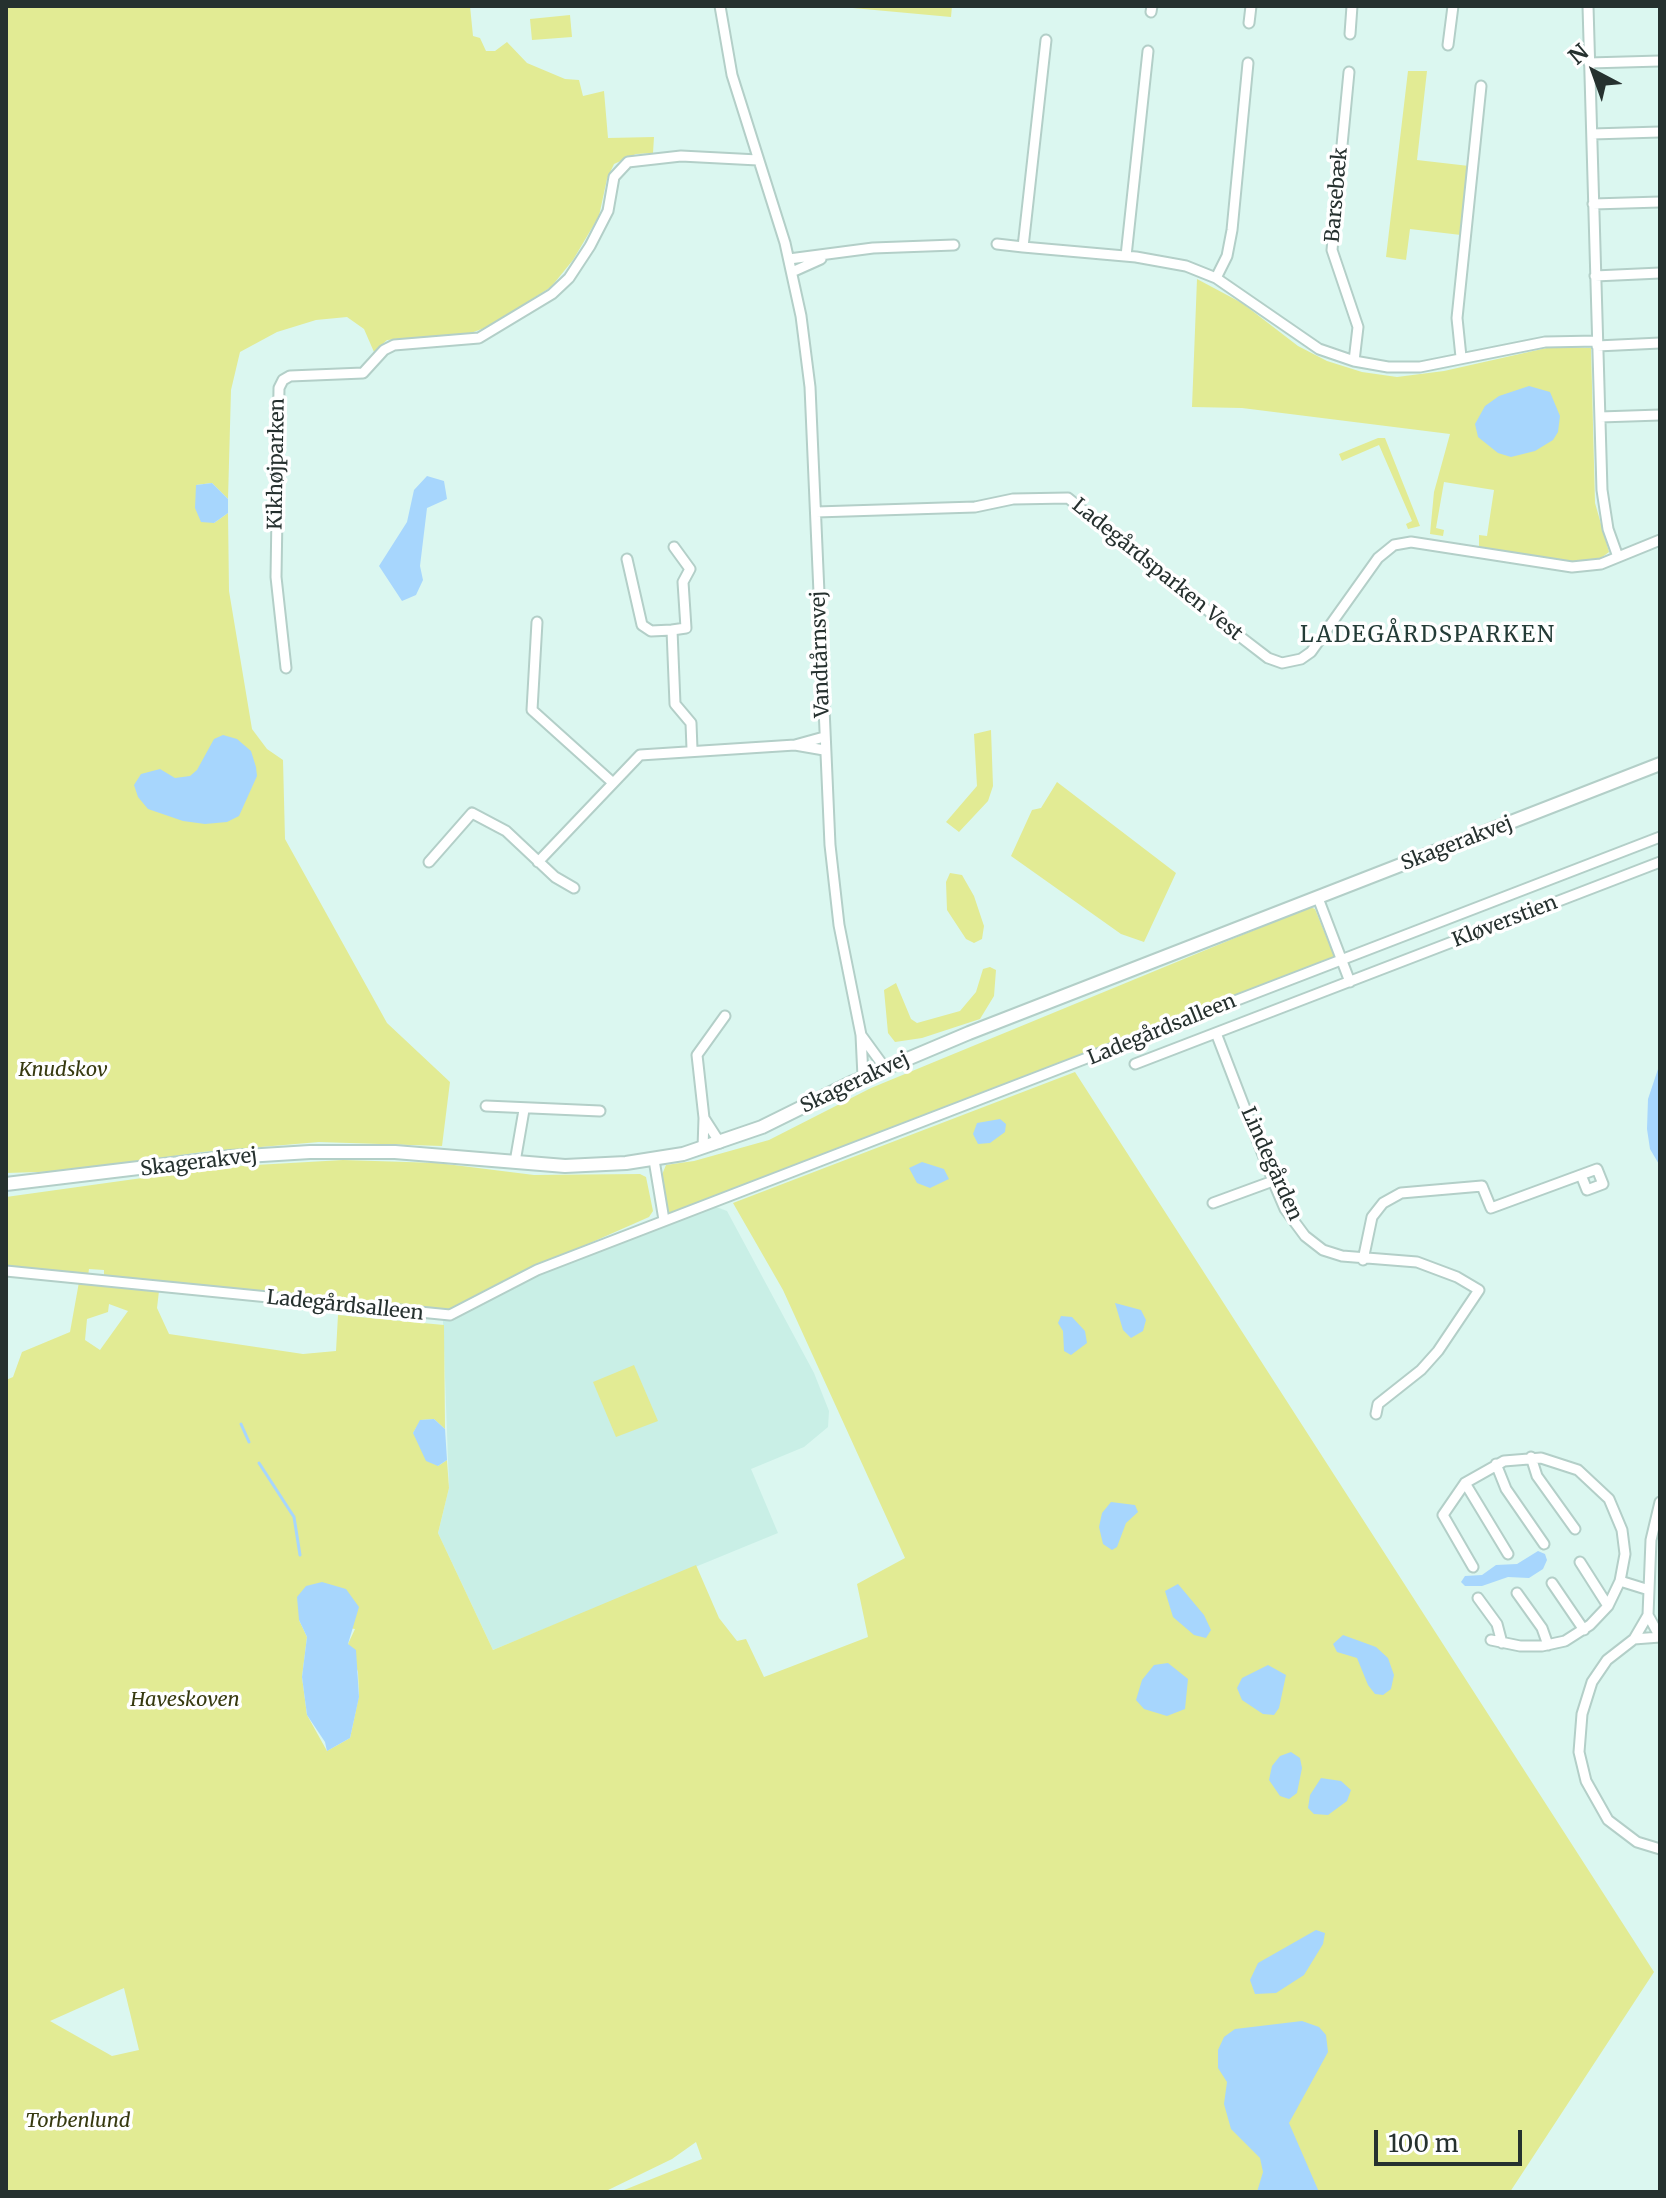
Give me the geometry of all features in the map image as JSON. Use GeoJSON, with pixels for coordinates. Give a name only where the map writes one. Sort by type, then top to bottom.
{"type":"FeatureCollection","features":[{"type":"Feature","properties":{"kind":"street","name":"Vandtårnsvej"},"geometry":{"type":"LineString","coordinates":[[720,6],[732,75],[789,259],[810,387],[824,750],[838,914],[861,1035],[863,1077]]}},
{"type":"Feature","properties":{"kind":"street"},"geometry":{"type":"LineString","coordinates":[[1249,23],[1251,6]]}},
{"type":"Feature","properties":{"kind":"street"},"geometry":{"type":"LineString","coordinates":[[1350,34],[1352,6]]}},
{"type":"Feature","properties":{"kind":"street"},"geometry":{"type":"LineString","coordinates":[[1448,45],[1453,6]]}},
{"type":"Feature","properties":{"kind":"street"},"geometry":{"type":"LineString","coordinates":[[1588,6],[1604,510],[1618,557],[1660,540]]}},
{"type":"Feature","properties":{"kind":"street"},"geometry":{"type":"LineString","coordinates":[[1023,247],[1046,40]]}},
{"type":"Feature","properties":{"kind":"street"},"geometry":{"type":"LineString","coordinates":[[1126,256],[1148,51]]}},
{"type":"Feature","properties":{"kind":"street"},"geometry":{"type":"LineString","coordinates":[[1589,63],[1660,61]]}},
{"type":"Feature","properties":{"kind":"street"},"geometry":{"type":"LineString","coordinates":[[1216,278],[1226,261],[1230,241],[1248,63]]}},
{"type":"Feature","properties":{"kind":"street","name":"Barsebæk"},"geometry":{"type":"LineString","coordinates":[[1349,72],[1332,250],[1358,327],[1354,361]]}},
{"type":"Feature","properties":{"kind":"street"},"geometry":{"type":"LineString","coordinates":[[1461,357],[1457,318],[1481,86]]}},
{"type":"Feature","properties":{"kind":"street"},"geometry":{"type":"LineString","coordinates":[[1592,134],[1660,132]]}},
{"type":"Feature","properties":{"kind":"street","name":"Kikhøjparken"},"geometry":{"type":"LineString","coordinates":[[728,157],[754,147]]}},
{"type":"Feature","properties":{"kind":"street","name":"Kikhøjparken"},"geometry":{"type":"LineString","coordinates":[[286,668],[276,577],[280,383],[290,376],[363,373],[384,350],[394,345],[479,338],[552,294],[569,278],[602,225],[614,177],[628,162],[667,157],[758,160]]}},
{"type":"Feature","properties":{"kind":"street"},"geometry":{"type":"LineString","coordinates":[[1593,204],[1660,202]]}},
{"type":"Feature","properties":{"kind":"street"},"geometry":{"type":"LineString","coordinates":[[997,244],[1179,264],[1216,278],[1301,340],[1354,361],[1388,367],[1420,367],[1545,342],[1660,343]]}},
{"type":"Feature","properties":{"kind":"street"},"geometry":{"type":"LineString","coordinates":[[789,259],[873,248],[954,245]]}},
{"type":"Feature","properties":{"kind":"street"},"geometry":{"type":"LineString","coordinates":[[792,272],[831,254]]}},
{"type":"Feature","properties":{"kind":"street"},"geometry":{"type":"LineString","coordinates":[[1595,276],[1660,273]]}},
{"type":"Feature","properties":{"kind":"street"},"geometry":{"type":"LineString","coordinates":[[1600,417],[1660,415]]}},
{"type":"Feature","properties":{"kind":"street","name":"Ladegårdsparken Vest"},"geometry":{"type":"LineString","coordinates":[[816,512],[975,507],[1013,499],[1068,498],[1268,658],[1282,663],[1301,659],[1311,652],[1378,558],[1394,545],[1411,542],[1572,567],[1595,565],[1618,557]]}},
{"type":"Feature","properties":{"kind":"street"},"geometry":{"type":"LineString","coordinates":[[627,559],[642,625],[651,631],[686,628],[683,582],[690,569],[674,547]]}},
{"type":"Feature","properties":{"kind":"street"},"geometry":{"type":"LineString","coordinates":[[537,622],[532,710],[612,782]]}},
{"type":"Feature","properties":{"kind":"street"},"geometry":{"type":"LineString","coordinates":[[672,630],[675,704],[691,723],[692,749]]}},
{"type":"Feature","properties":{"kind":"street"},"geometry":{"type":"LineString","coordinates":[[795,745],[824,737]]}},
{"type":"Feature","properties":{"kind":"street"},"geometry":{"type":"LineString","coordinates":[[538,862],[640,755],[692,749],[795,745],[824,750]]}},
{"type":"Feature","properties":{"kind":"street","name":"Skagerakvej"},"geometry":{"type":"LineString","coordinates":[[6,1184],[230,1157],[310,1152],[395,1152],[595,1165],[654,1160],[703,1148],[762,1127],[885,1068],[1660,764]]}},
{"type":"Feature","properties":{"kind":"street"},"geometry":{"type":"LineString","coordinates":[[429,862],[472,813],[506,831],[538,862],[574,888]]}},
{"type":"Feature","properties":{"kind":"street","name":"Ladegårdsalleen"},"geometry":{"type":"LineString","coordinates":[[6,1271],[450,1315],[537,1270],[1660,837]]}},
{"type":"Feature","properties":{"kind":"street","name":"Kløverstien"},"geometry":{"type":"LineString","coordinates":[[1135,1064],[1660,862]]}},
{"type":"Feature","properties":{"kind":"street"},"geometry":{"type":"LineString","coordinates":[[1318,898],[1350,982]]}},
{"type":"Feature","properties":{"kind":"street"},"geometry":{"type":"LineString","coordinates":[[703,1148],[704,1118],[697,1055],[725,1016]]}},
{"type":"Feature","properties":{"kind":"street","name":"Lindegården"},"geometry":{"type":"LineString","coordinates":[[1216,1033],[1285,1209],[1305,1236],[1323,1250],[1363,1260],[1417,1262],[1457,1277],[1479,1290],[1438,1351],[1421,1370],[1378,1404],[1376,1414]]}},
{"type":"Feature","properties":{"kind":"street","name":"Vandtårnsvej"},"geometry":{"type":"LineString","coordinates":[[861,1035],[885,1068]]}},
{"type":"Feature","properties":{"kind":"street"},"geometry":{"type":"LineString","coordinates":[[486,1106],[600,1111]]}},
{"type":"Feature","properties":{"kind":"street"},"geometry":{"type":"LineString","coordinates":[[522,1162],[524,1110]]}},
{"type":"Feature","properties":{"kind":"street"},"geometry":{"type":"LineString","coordinates":[[704,1118],[720,1143]]}},
{"type":"Feature","properties":{"kind":"street"},"geometry":{"type":"LineString","coordinates":[[654,1160],[664,1220]]}},
{"type":"Feature","properties":{"kind":"street"},"geometry":{"type":"LineString","coordinates":[[1363,1260],[1372,1217],[1383,1203],[1401,1193],[1482,1186],[1491,1208],[1581,1175]]}},
{"type":"Feature","properties":{"kind":"street"},"geometry":{"type":"LineString","coordinates":[[1213,1203],[1273,1181]]}},
{"type":"Feature","properties":{"kind":"street"},"geometry":{"type":"LineString","coordinates":[[1531,1457],[1537,1476],[1575,1529]]}},
{"type":"Feature","properties":{"kind":"street"},"geometry":{"type":"LineString","coordinates":[[1473,1567],[1443,1515],[1465,1483],[1496,1464],[1531,1457],[1550,1459],[1578,1470],[1609,1499],[1624,1539],[1620,1581],[1608,1606],[1584,1630],[1548,1645],[1496,1641],[1497,1624],[1478,1598]]}},
{"type":"Feature","properties":{"kind":"street"},"geometry":{"type":"LineString","coordinates":[[1496,1464],[1506,1489],[1544,1544]]}},
{"type":"Feature","properties":{"kind":"street"},"geometry":{"type":"LineString","coordinates":[[1465,1483],[1508,1554]]}},
{"type":"Feature","properties":{"kind":"street"},"geometry":{"type":"LineString","coordinates":[[1660,1502],[1652,1530],[1648,1615],[1634,1639],[1607,1660],[1592,1682],[1584,1698],[1579,1752],[1586,1781],[1608,1820],[1637,1842],[1660,1849]]}},
{"type":"Feature","properties":{"kind":"street"},"geometry":{"type":"LineString","coordinates":[[1580,1562],[1608,1606]]}},
{"type":"Feature","properties":{"kind":"street"},"geometry":{"type":"LineString","coordinates":[[1620,1581],[1649,1590]]}},
{"type":"Feature","properties":{"kind":"street"},"geometry":{"type":"LineString","coordinates":[[1552,1583],[1584,1630]]}},
{"type":"Feature","properties":{"kind":"street"},"geometry":{"type":"LineString","coordinates":[[1517,1593],[1542,1628],[1548,1645]]}},
{"type":"Feature","properties":{"kind":"street"},"geometry":{"type":"LineString","coordinates":[[1634,1639],[1660,1637],[1648,1615]]}},
{"type":"Feature","properties":{"kind":"shaded area"},"geometry":{"type":"Polygon","coordinates":[[[711,1205],[727,1211],[814,1373],[829,1411],[828,1427],[804,1447],[751,1469],[778,1533],[493,1650],[438,1533],[449,1488],[443,1321],[461,1316],[540,1273],[711,1205]]]}},
{"type":"Feature","properties":{"kind":"green space","name":"Knudskov"},"geometry":{"type":"Polygon","coordinates":[[[6,6],[470,6],[473,36],[480,38],[486,51],[495,51],[507,42],[527,63],[565,79],[579,80],[583,96],[604,91],[608,138],[654,137],[653,153],[636,154],[614,164],[607,179],[599,216],[573,260],[551,287],[490,326],[468,334],[387,340],[374,352],[364,329],[347,317],[316,320],[277,332],[240,352],[231,390],[228,499],[212,483],[196,485],[214,523],[228,513],[229,591],[252,729],[267,749],[283,760],[285,839],[387,1023],[450,1082],[442,1146],[319,1142],[202,1152],[68,1171],[6,1173],[6,6]]]}},
{"type":"Feature","properties":{"kind":"green space"},"geometry":{"type":"Polygon","coordinates":[[[831,6],[952,6],[951,17],[831,6]]]}},
{"type":"Feature","properties":{"kind":"green space"},"geometry":{"type":"Polygon","coordinates":[[[570,15],[572,37],[532,40],[530,19],[570,15]]]}},
{"type":"Feature","properties":{"kind":"green space"},"geometry":{"type":"Polygon","coordinates":[[[1408,71],[1427,71],[1417,160],[1469,166],[1461,235],[1410,229],[1406,260],[1386,257],[1408,71]]]}},
{"type":"Feature","properties":{"kind":"green space"},"geometry":{"type":"Polygon","coordinates":[[[1197,279],[1242,303],[1298,346],[1327,361],[1362,372],[1397,377],[1444,371],[1551,347],[1591,348],[1595,503],[1609,552],[1601,558],[1570,562],[1479,548],[1479,535],[1487,536],[1494,490],[1444,482],[1436,528],[1444,530],[1443,536],[1430,534],[1434,492],[1450,434],[1242,408],[1192,407],[1197,279]]]}},
{"type":"Feature","properties":{"kind":"green space"},"geometry":{"type":"Polygon","coordinates":[[[1385,438],[1420,526],[1408,529],[1406,524],[1412,521],[1379,445],[1342,461],[1339,454],[1385,438]]]}},
{"type":"Feature","properties":{"kind":"green space"},"geometry":{"type":"Polygon","coordinates":[[[991,730],[993,786],[988,801],[959,832],[946,822],[977,786],[974,734],[991,730]]]}},
{"type":"Feature","properties":{"kind":"green space"},"geometry":{"type":"Polygon","coordinates":[[[1057,782],[1176,873],[1144,942],[1121,934],[1011,856],[1032,810],[1041,808],[1057,782]]]}},
{"type":"Feature","properties":{"kind":"green space"},"geometry":{"type":"Polygon","coordinates":[[[950,873],[962,875],[974,896],[984,926],[982,939],[974,943],[966,939],[947,910],[946,882],[950,873]]]}},
{"type":"Feature","properties":{"kind":"green space"},"geometry":{"type":"Polygon","coordinates":[[[1310,907],[1315,909],[1335,958],[669,1214],[666,1212],[661,1177],[666,1165],[694,1161],[769,1140],[871,1088],[1310,907]]]}},
{"type":"Feature","properties":{"kind":"green space"},"geometry":{"type":"Polygon","coordinates":[[[990,967],[996,970],[994,996],[980,1019],[922,1038],[895,1042],[888,1033],[884,990],[896,983],[911,1019],[917,1023],[960,1011],[976,992],[983,969],[990,967]]]}},
{"type":"Feature","properties":{"kind":"green space"},"geometry":{"type":"Polygon","coordinates":[[[1075,1072],[1654,1972],[1510,2192],[619,2192],[702,2159],[696,2142],[672,2159],[604,2192],[6,2192],[6,1380],[13,1377],[22,1352],[70,1332],[79,1282],[159,1291],[157,1308],[169,1334],[303,1354],[336,1351],[338,1315],[444,1325],[445,1429],[434,1419],[421,1420],[413,1433],[438,1466],[447,1460],[449,1488],[438,1533],[493,1650],[696,1565],[719,1618],[737,1641],[746,1639],[764,1677],[868,1637],[857,1584],[905,1558],[783,1290],[733,1203],[1075,1072]],[[109,1304],[108,1312],[87,1319],[85,1340],[100,1350],[128,1311],[109,1304]],[[299,1620],[307,1637],[302,1677],[307,1715],[327,1751],[350,1738],[359,1696],[358,1672],[348,1644],[355,1629],[299,1620]],[[124,1988],[50,2021],[112,2056],[139,2050],[124,1988]]]}},
{"type":"Feature","properties":{"kind":"green space"},"geometry":{"type":"Polygon","coordinates":[[[343,1160],[438,1163],[534,1175],[640,1174],[646,1177],[653,1211],[649,1217],[563,1255],[463,1309],[440,1311],[104,1277],[104,1270],[89,1269],[88,1276],[6,1269],[6,1197],[221,1167],[343,1160]]]}},
{"type":"Feature","properties":{"kind":"green space"},"geometry":{"type":"Polygon","coordinates":[[[634,1365],[658,1421],[616,1437],[593,1382],[634,1365]]]}},
{"type":"Feature","properties":{"kind":"water"},"geometry":{"type":"Polygon","coordinates":[[[1529,386],[1550,392],[1560,416],[1558,432],[1553,440],[1535,451],[1511,457],[1498,453],[1478,437],[1475,424],[1485,406],[1499,396],[1529,386]]]}},
{"type":"Feature","properties":{"kind":"water"},"geometry":{"type":"Polygon","coordinates":[[[427,476],[444,481],[447,499],[427,508],[420,566],[423,580],[416,595],[402,601],[379,566],[407,522],[414,490],[427,476]]]}},
{"type":"Feature","properties":{"kind":"water"},"geometry":{"type":"Polygon","coordinates":[[[212,483],[228,499],[228,513],[214,523],[201,522],[195,508],[196,485],[212,483]]]}},
{"type":"Feature","properties":{"kind":"water"},"geometry":{"type":"Polygon","coordinates":[[[223,735],[237,739],[251,751],[256,767],[257,776],[239,816],[227,822],[205,824],[183,821],[148,809],[138,797],[134,785],[141,774],[160,769],[175,778],[190,776],[197,770],[214,739],[223,735]]]}},
{"type":"Feature","properties":{"kind":"water"},"geometry":{"type":"Polygon","coordinates":[[[1660,1063],[1660,1166],[1650,1149],[1647,1129],[1648,1099],[1660,1063]]]}},
{"type":"Feature","properties":{"kind":"water"},"geometry":{"type":"Polygon","coordinates":[[[1000,1119],[1006,1124],[1005,1132],[990,1143],[978,1144],[973,1134],[977,1123],[1000,1119]]]}},
{"type":"Feature","properties":{"kind":"water"},"geometry":{"type":"Polygon","coordinates":[[[922,1162],[944,1169],[949,1179],[930,1188],[917,1183],[909,1168],[922,1162]]]}},
{"type":"Feature","properties":{"kind":"water"},"geometry":{"type":"Polygon","coordinates":[[[1115,1303],[1141,1310],[1146,1320],[1143,1331],[1131,1338],[1123,1330],[1115,1303]]]}},
{"type":"Feature","properties":{"kind":"water"},"geometry":{"type":"Polygon","coordinates":[[[1061,1316],[1072,1317],[1085,1331],[1087,1343],[1071,1355],[1064,1351],[1063,1331],[1058,1323],[1061,1316]]]}},
{"type":"Feature","properties":{"kind":"water"},"geometry":{"type":"Polygon","coordinates":[[[434,1419],[445,1429],[447,1460],[438,1466],[426,1461],[413,1433],[420,1420],[434,1419]]]}},
{"type":"Feature","properties":{"kind":"water"},"geometry":{"type":"Polygon","coordinates":[[[1111,1502],[1135,1505],[1138,1512],[1126,1523],[1117,1547],[1112,1550],[1103,1544],[1099,1527],[1102,1513],[1111,1502]]]}},
{"type":"Feature","properties":{"kind":"water"},"geometry":{"type":"Polygon","coordinates":[[[1538,1551],[1545,1554],[1547,1560],[1543,1569],[1529,1578],[1508,1577],[1482,1586],[1465,1586],[1461,1582],[1465,1576],[1482,1575],[1496,1565],[1517,1564],[1538,1551]]]}},
{"type":"Feature","properties":{"kind":"water"},"geometry":{"type":"Polygon","coordinates":[[[322,1582],[346,1589],[359,1607],[348,1644],[356,1650],[359,1697],[350,1738],[327,1751],[325,1742],[307,1715],[302,1677],[307,1637],[299,1620],[297,1597],[306,1586],[322,1582]]]}},
{"type":"Feature","properties":{"kind":"water"},"geometry":{"type":"Polygon","coordinates":[[[1178,1584],[1204,1615],[1211,1630],[1206,1638],[1194,1635],[1173,1617],[1165,1591],[1178,1584]]]}},
{"type":"Feature","properties":{"kind":"water"},"geometry":{"type":"Polygon","coordinates":[[[1343,1635],[1376,1647],[1388,1658],[1394,1675],[1391,1689],[1383,1695],[1375,1694],[1357,1658],[1337,1652],[1333,1644],[1343,1635]]]}},
{"type":"Feature","properties":{"kind":"water"},"geometry":{"type":"Polygon","coordinates":[[[1168,1663],[1188,1679],[1185,1709],[1167,1716],[1144,1709],[1136,1700],[1142,1680],[1154,1665],[1168,1663]]]}},
{"type":"Feature","properties":{"kind":"water"},"geometry":{"type":"Polygon","coordinates":[[[1268,1665],[1286,1675],[1279,1708],[1274,1715],[1263,1714],[1242,1700],[1237,1688],[1242,1678],[1268,1665]]]}},
{"type":"Feature","properties":{"kind":"water"},"geometry":{"type":"Polygon","coordinates":[[[1291,1752],[1300,1758],[1302,1768],[1297,1793],[1289,1799],[1280,1796],[1269,1780],[1272,1766],[1280,1756],[1291,1752]]]}},
{"type":"Feature","properties":{"kind":"water"},"geometry":{"type":"Polygon","coordinates":[[[1321,1778],[1341,1781],[1351,1790],[1347,1801],[1328,1815],[1314,1814],[1308,1808],[1310,1795],[1321,1778]]]}},
{"type":"Feature","properties":{"kind":"water"},"geometry":{"type":"Polygon","coordinates":[[[1316,1930],[1325,1933],[1323,1944],[1304,1975],[1276,1993],[1255,1994],[1250,1980],[1258,1963],[1316,1930]]]}},
{"type":"Feature","properties":{"kind":"water"},"geometry":{"type":"Polygon","coordinates":[[[1302,2021],[1319,2027],[1326,2035],[1328,2052],[1289,2123],[1319,2192],[1257,2192],[1263,2172],[1260,2158],[1231,2129],[1224,2104],[1227,2082],[1218,2068],[1218,2050],[1224,2037],[1235,2029],[1302,2021]]]}},
{"type":"Feature","properties":{"kind":"waterway"},"geometry":{"type":"LineString","coordinates":[[241,1424],[249,1442]]}},
{"type":"Feature","properties":{"kind":"waterway"},"geometry":{"type":"LineString","coordinates":[[259,1463],[294,1517],[300,1555]]}},
{"type":"Feature","properties":{"kind":"district","name":"LADEGÅRDSPARKEN"},"geometry":{"type":"Point","coordinates":[1428,636]}},
{"type":"Feature","properties":{"kind":"park label","name":"Haveskoven"},"geometry":{"type":"Point","coordinates":[185,1700]}},
{"type":"Feature","properties":{"kind":"park label","name":"Torbenlund"},"geometry":{"type":"Point","coordinates":[78,2121]}}]}
